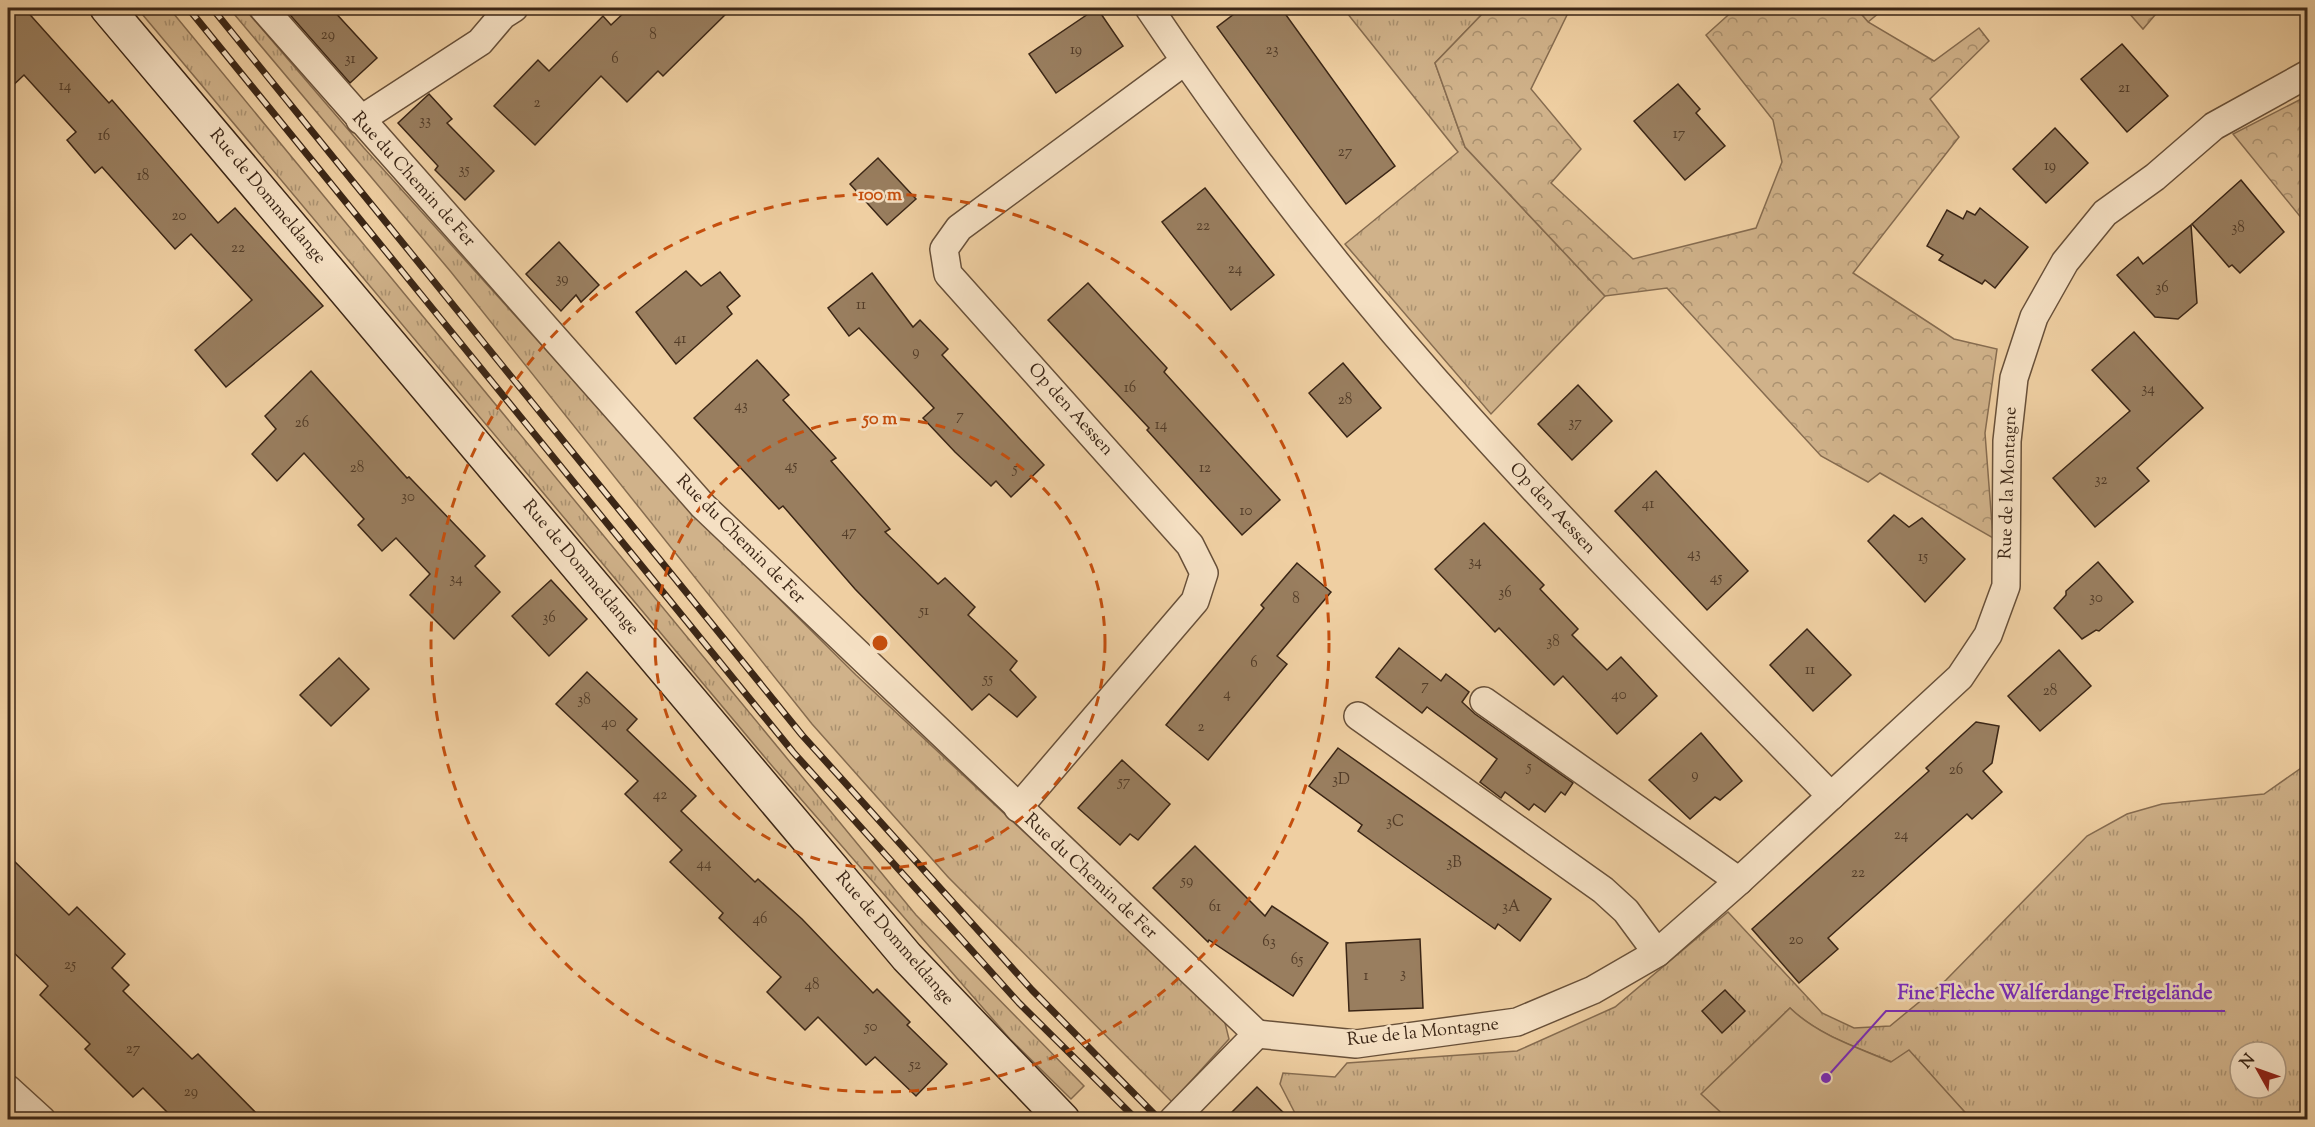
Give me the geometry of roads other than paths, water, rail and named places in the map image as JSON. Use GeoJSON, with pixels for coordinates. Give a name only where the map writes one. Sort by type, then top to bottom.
{"type":"FeatureCollection","features":[{"type":"Feature","properties":{"kind":"main road","name":"Rue de Dommeldange"},"geometry":{"type":"LineString","coordinates":[[107,8],[908,957],[1063,1119]]}},
{"type":"Feature","properties":{"kind":"street","name":"Rue du Chemin de Fer"},"geometry":{"type":"LineString","coordinates":[[262,8],[703,506],[1257,1034]]}},
{"type":"Feature","properties":{"kind":"street"},"geometry":{"type":"LineString","coordinates":[[360,120],[480,42],[503,15],[514,8]]}},
{"type":"Feature","properties":{"kind":"street","name":"Op den Aessen"},"geometry":{"type":"LineString","coordinates":[[1149,8],[1185,61],[1330,255],[1467,417],[1596,556],[1831,796]]}},
{"type":"Feature","properties":{"kind":"street","name":"Op den Aessen"},"geometry":{"type":"LineString","coordinates":[[1018,808],[1195,601],[1204,573],[1190,545],[948,274],[944,249],[959,228],[1185,61]]}},
{"type":"Feature","properties":{"kind":"street","name":"Rue de la Montagne"},"geometry":{"type":"LineString","coordinates":[[1257,1034],[1356,1044],[1517,1022],[1593,990],[1657,952],[1739,881],[1960,676],[1988,635],[2006,586],[2007,441],[2014,378],[2034,317],[2065,262],[2105,213],[2155,177],[2214,126],[2307,74]]}},
{"type":"Feature","properties":{"kind":"street"},"geometry":{"type":"LineString","coordinates":[[1484,701],[1739,881]]}},
{"type":"Feature","properties":{"kind":"street"},"geometry":{"type":"LineString","coordinates":[[1358,716],[1603,890],[1626,911],[1657,952]]}},
{"type":"Feature","properties":{"kind":"street"},"geometry":{"type":"LineString","coordinates":[[1173,1119],[1257,1034]]}},
{"type":"Feature","properties":{"kind":"street"},"geometry":{"type":"LineString","coordinates":[[8,1089],[42,1119]]}},
{"type":"Feature","properties":{"kind":"railway"},"geometry":{"type":"LineString","coordinates":[[188,8],[793,752],[1019,1003],[1137,1120]]}},
{"type":"Feature","properties":{"kind":"railway"},"geometry":{"type":"LineString","coordinates":[[212,8],[802,735],[1032,990],[1160,1120]]}},
{"type":"Feature","properties":{"kind":"place","name":"Fine Flèche Walferdange Freigelände"},"geometry":{"type":"Point","coordinates":[1826,1078]}}]}
